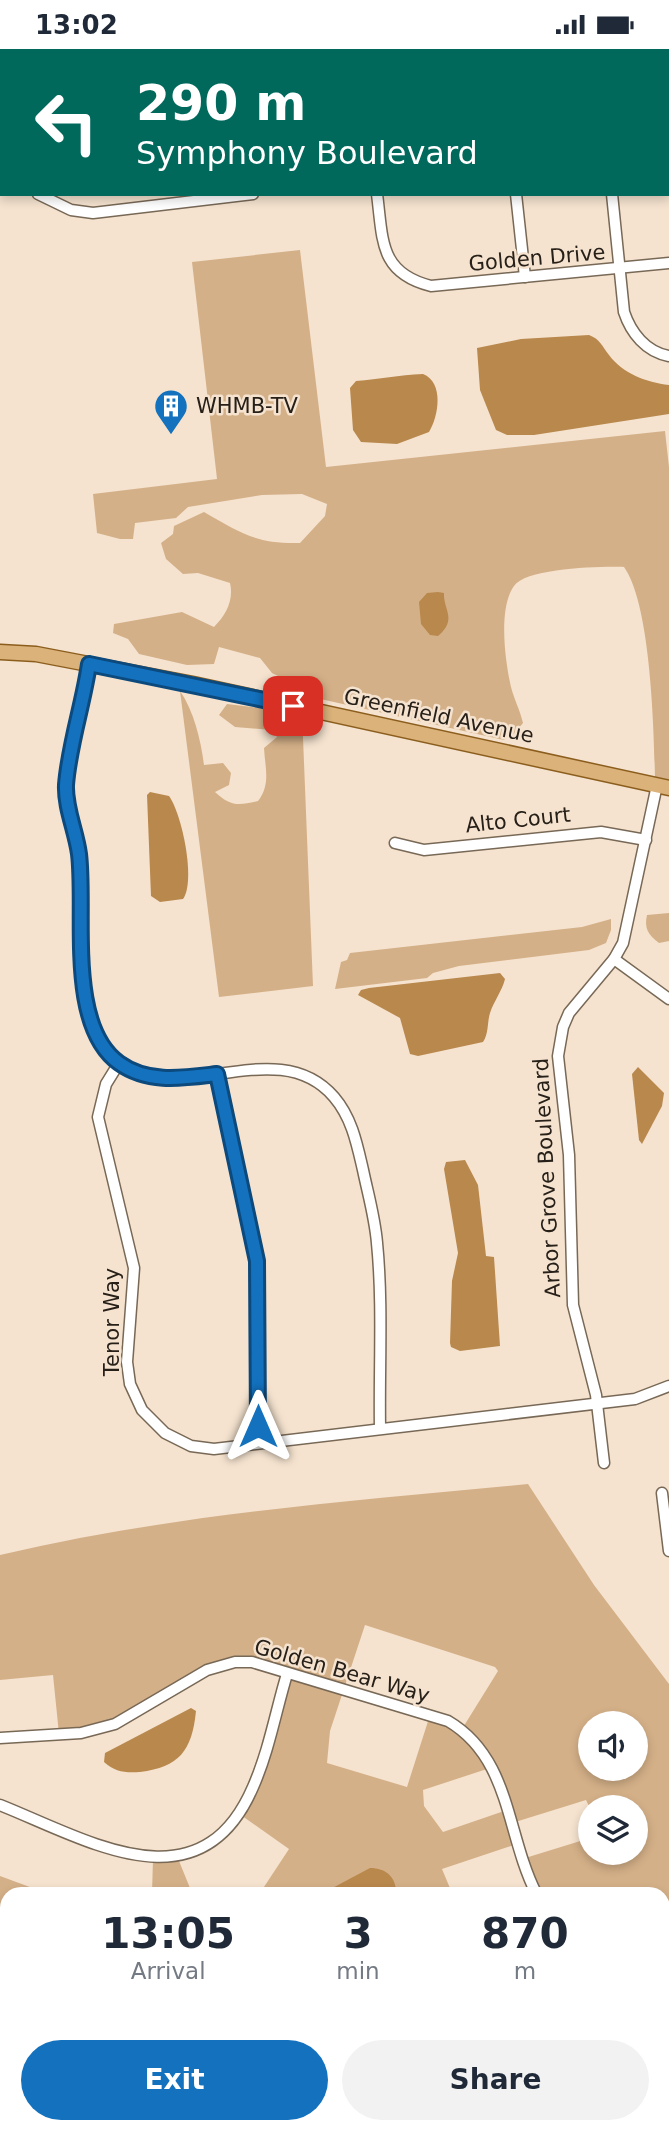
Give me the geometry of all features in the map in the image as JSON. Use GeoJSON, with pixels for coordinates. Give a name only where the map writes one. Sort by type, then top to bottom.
{"type":"FeatureCollection","features":[{"type":"Feature","properties":{"kind":"main road","name":"Greenfield Avenue"},"geometry":{"type":"LineString","coordinates":[[0,644],[25,647],[36,654]]}},
{"type":"Feature","properties":{"kind":"main road","name":"Greenfield Avenue"},"geometry":{"type":"LineString","coordinates":[[0,652],[36,654],[89,664],[663,786]]}},
{"type":"Feature","properties":{"kind":"street"},"geometry":{"type":"LineString","coordinates":[[42,196],[71,210],[93,213],[211,197]]}},
{"type":"Feature","properties":{"kind":"street","name":"Golden Drive"},"geometry":{"type":"LineString","coordinates":[[377,196],[384,249],[409,280],[431,286],[669,263]]}},
{"type":"Feature","properties":{"kind":"street"},"geometry":{"type":"LineString","coordinates":[[516,196],[525,277]]}},
{"type":"Feature","properties":{"kind":"street"},"geometry":{"type":"LineString","coordinates":[[612,196],[624,312],[629,327],[658,354],[669,356]]}},
{"type":"Feature","properties":{"kind":"street"},"geometry":{"type":"LineString","coordinates":[[89,664],[66,795],[79,856],[86,1007],[96,1035],[119,1063],[160,1078],[258,1069],[298,1073],[327,1090],[347,1115],[359,1153],[377,1243],[380,1428]]}},
{"type":"Feature","properties":{"kind":"street","name":"Arbor Grove Boulevard"},"geometry":{"type":"LineString","coordinates":[[604,1463],[597,1403],[573,1304],[569,1155],[558,1056],[563,1027],[569,1013],[614,959],[627,932],[646,840],[663,786]]}},
{"type":"Feature","properties":{"kind":"street","name":"Alto Court"},"geometry":{"type":"LineString","coordinates":[[395,843],[424,850],[601,832],[646,840]]}},
{"type":"Feature","properties":{"kind":"street"},"geometry":{"type":"LineString","coordinates":[[614,959],[669,999]]}},
{"type":"Feature","properties":{"kind":"street","name":"Tenor Way"},"geometry":{"type":"LineString","coordinates":[[119,1063],[102,1093],[98,1117],[134,1268],[127,1362],[134,1397],[152,1422],[191,1446],[214,1449],[597,1403],[648,1396],[669,1386]]}},
{"type":"Feature","properties":{"kind":"street"},"geometry":{"type":"LineString","coordinates":[[217,1074],[257,1261],[258,1443]]}},
{"type":"Feature","properties":{"kind":"street"},"geometry":{"type":"LineString","coordinates":[[662,1493],[669,1551]]}},
{"type":"Feature","properties":{"kind":"street","name":"Golden Bear Way"},"geometry":{"type":"LineString","coordinates":[[0,1738],[81,1733],[115,1724],[207,1670],[235,1662],[252,1662],[449,1721],[473,1738],[493,1767],[534,1887]]}},
{"type":"Feature","properties":{"kind":"street"},"geometry":{"type":"LineString","coordinates":[[0,1805],[127,1856],[153,1859],[177,1856],[205,1846],[223,1834],[254,1786],[287,1674]]}},
{"type":"Feature","properties":{"kind":"shaded area"},"geometry":{"type":"Polygon","coordinates":[[[300,250],[326,467],[665,431],[669,467],[669,782],[655,779],[652,700],[645,638],[633,585],[624,567],[548,572],[533,575],[514,586],[504,621],[505,649],[511,687],[523,723],[514,734],[504,740],[307,696],[292,683],[272,673],[260,658],[219,647],[214,664],[187,665],[139,654],[128,639],[113,633],[114,624],[182,612],[214,627],[225,612],[230,601],[230,583],[198,573],[183,574],[166,559],[161,543],[173,534],[174,526],[204,512],[249,536],[272,542],[300,543],[325,516],[327,504],[302,494],[262,495],[188,507],[176,518],[135,523],[133,539],[120,539],[97,533],[93,494],[217,479],[192,262],[300,250]]]}},
{"type":"Feature","properties":{"kind":"shaded area"},"geometry":{"type":"Polygon","coordinates":[[[589,335],[628,372],[652,382],[669,385],[669,414],[534,435],[507,435],[496,430],[480,390],[477,348],[521,339],[589,335]]]}},
{"type":"Feature","properties":{"kind":"shaded area"},"geometry":{"type":"Polygon","coordinates":[[[423,374],[434,384],[438,400],[429,432],[397,444],[361,442],[353,430],[350,388],[356,381],[423,374]]]}},
{"type":"Feature","properties":{"kind":"shaded area"},"geometry":{"type":"Polygon","coordinates":[[[427,593],[444,593],[448,619],[447,625],[438,636],[430,635],[421,624],[419,602],[427,593]]]}},
{"type":"Feature","properties":{"kind":"shaded area"},"geometry":{"type":"Polygon","coordinates":[[[180,691],[196,727],[204,765],[223,763],[231,773],[229,785],[215,792],[235,804],[258,801],[262,795],[266,776],[264,748],[277,737],[273,730],[235,727],[219,715],[227,704],[302,713],[313,986],[219,997],[180,691]]]}},
{"type":"Feature","properties":{"kind":"shaded area"},"geometry":{"type":"Polygon","coordinates":[[[150,792],[169,796],[183,832],[188,878],[183,899],[160,902],[151,896],[147,795],[150,792]]]}},
{"type":"Feature","properties":{"kind":"shaded area"},"geometry":{"type":"Polygon","coordinates":[[[669,913],[669,941],[659,943],[648,931],[647,915],[669,913]]]}},
{"type":"Feature","properties":{"kind":"shaded area"},"geometry":{"type":"Polygon","coordinates":[[[611,919],[611,930],[606,943],[589,950],[459,966],[433,973],[427,978],[335,989],[341,962],[347,960],[350,953],[582,927],[611,919]]]}},
{"type":"Feature","properties":{"kind":"shaded area"},"geometry":{"type":"Polygon","coordinates":[[[500,973],[505,979],[490,1013],[483,1042],[418,1056],[410,1054],[400,1018],[358,995],[361,990],[369,988],[500,973]]]}},
{"type":"Feature","properties":{"kind":"shaded area"},"geometry":{"type":"Polygon","coordinates":[[[638,1067],[664,1093],[662,1106],[642,1144],[639,1140],[632,1074],[638,1067]]]}},
{"type":"Feature","properties":{"kind":"shaded area"},"geometry":{"type":"Polygon","coordinates":[[[465,1160],[478,1185],[486,1256],[494,1257],[500,1346],[460,1351],[451,1347],[450,1343],[452,1281],[458,1253],[444,1169],[446,1162],[465,1160]]]}},
{"type":"Feature","properties":{"kind":"shaded area"},"geometry":{"type":"Polygon","coordinates":[[[528,1484],[594,1585],[669,1684],[669,1887],[534,1887],[522,1859],[578,1842],[578,1865],[648,1865],[648,1795],[578,1795],[578,1802],[512,1823],[517,1844],[442,1869],[450,1887],[264,1887],[289,1849],[238,1813],[287,1674],[252,1662],[207,1670],[115,1724],[59,1734],[53,1675],[0,1680],[0,1555],[131,1529],[263,1511],[528,1484]],[[365,1625],[330,1731],[327,1763],[407,1787],[430,1715],[462,1729],[498,1671],[495,1667],[365,1625]],[[493,1767],[423,1790],[424,1806],[443,1832],[507,1810],[493,1767]]]}},
{"type":"Feature","properties":{"kind":"shaded area"},"geometry":{"type":"Polygon","coordinates":[[[191,1708],[196,1711],[191,1737],[187,1747],[174,1761],[153,1770],[135,1772],[116,1770],[104,1762],[105,1753],[191,1708]]]}},
{"type":"Feature","properties":{"kind":"shaded area"},"geometry":{"type":"Polygon","coordinates":[[[177,1856],[190,1887],[152,1887],[153,1859],[177,1856]]]}},
{"type":"Feature","properties":{"kind":"shaded area"},"geometry":{"type":"Polygon","coordinates":[[[370,1868],[389,1875],[395,1887],[334,1887],[370,1868]]]}},
{"type":"Feature","properties":{"kind":"shaded area"},"geometry":{"type":"Polygon","coordinates":[[[0,1876],[30,1887],[0,1887],[0,1876]]]}},
{"type":"Feature","properties":{"kind":"place","name":"WHMB-TV"},"geometry":{"type":"Point","coordinates":[171,436]}},
{"type":"Feature","properties":{"kind":"route"},"geometry":{"type":"LineString","coordinates":[[258,1426],[257,1261],[217,1074],[171,1079],[139,1073],[119,1063],[96,1035],[85,999],[79,856],[66,785],[89,664],[293,706]]}}]}
